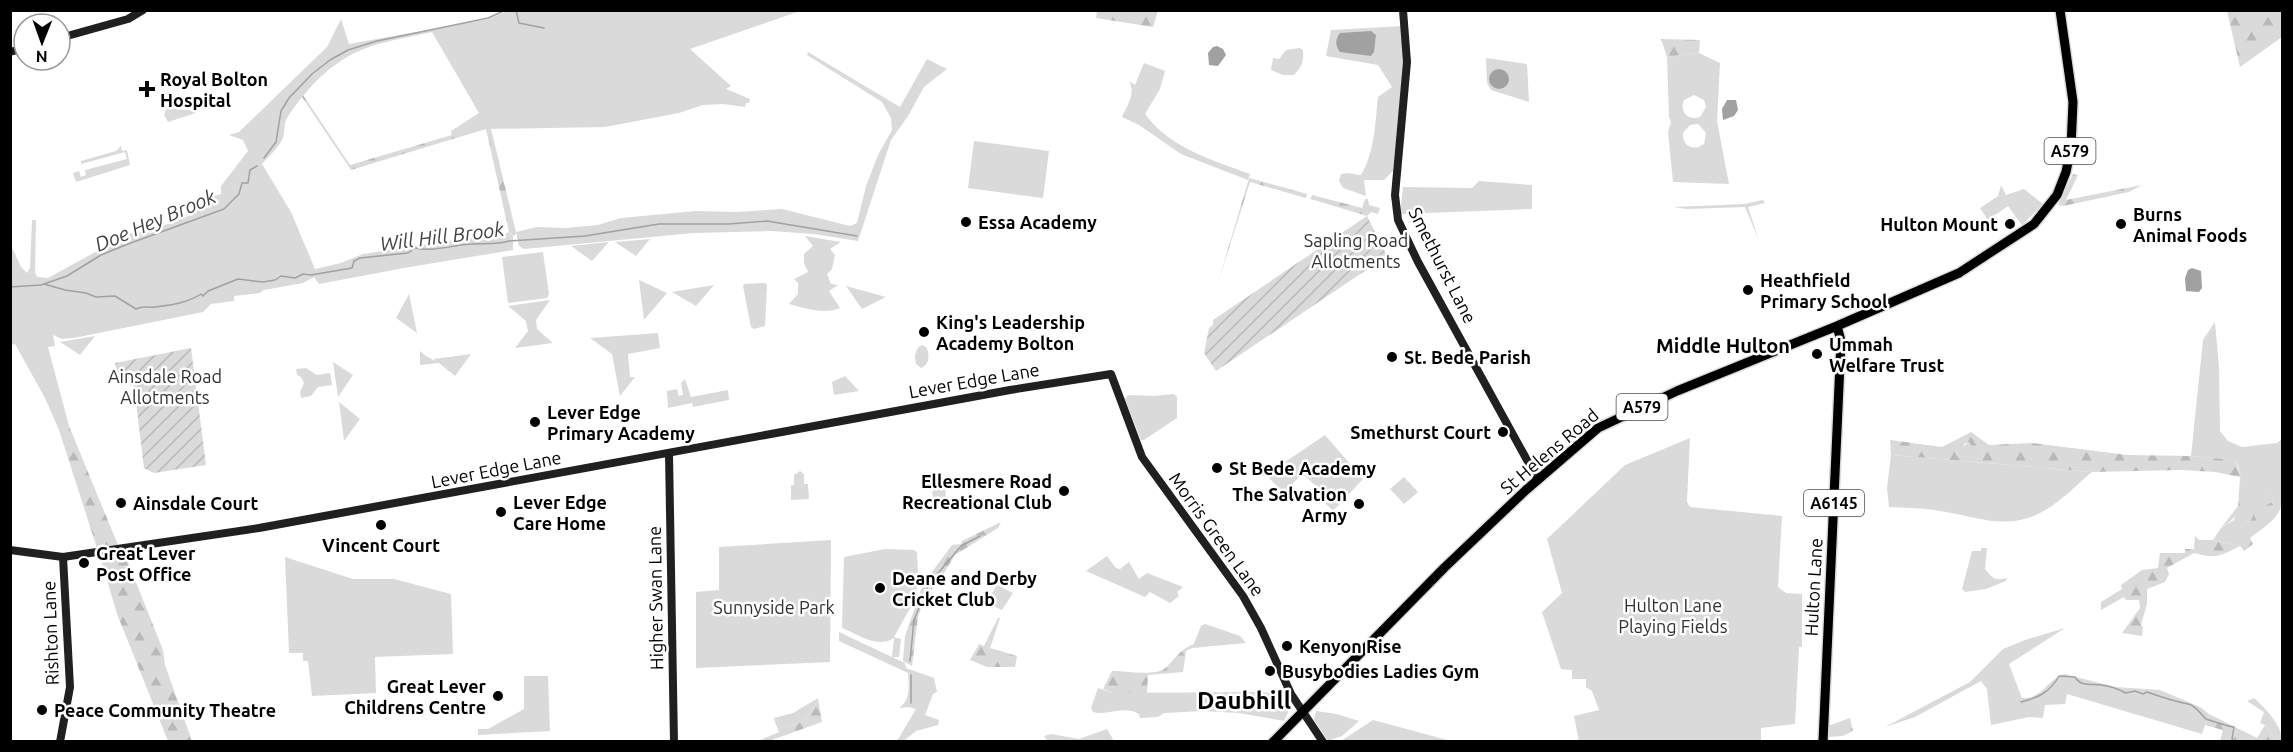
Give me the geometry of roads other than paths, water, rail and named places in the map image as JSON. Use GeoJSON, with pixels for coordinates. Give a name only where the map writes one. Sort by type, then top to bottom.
{"type":"FeatureCollection","features":[{"type":"Feature","properties":{"kind":"main road","name":"St Helens Road"},"geometry":{"type":"LineString","coordinates":[[1273,741],[1433,578],[1588,436],[1611,421],[1714,375],[1837,326],[1959,273],[2024,232],[2046,211],[2062,183],[2069,159],[2073,129],[2070,69],[2060,10]]}},
{"type":"Feature","properties":{"kind":"main road","name":"Hulton Lane"},"geometry":{"type":"LineString","coordinates":[[1823,741],[1841,341],[1837,326]]}},
{"type":"Feature","properties":{"kind":"street"},"geometry":{"type":"LineString","coordinates":[[72,35],[128,19],[143,10]]}},
{"type":"Feature","properties":{"kind":"street","name":"Smethurst Lane"},"geometry":{"type":"LineString","coordinates":[[1404,10],[1407,62],[1395,195],[1398,220],[1418,262],[1538,480]]}},
{"type":"Feature","properties":{"kind":"street","name":"Lever Edge Lane"},"geometry":{"type":"LineString","coordinates":[[10,550],[63,557],[316,519],[1010,390],[1111,374]]}},
{"type":"Feature","properties":{"kind":"street","name":"Morris Green Lane"},"geometry":{"type":"LineString","coordinates":[[1111,374],[1142,458],[1243,596],[1261,628],[1291,693],[1323,741]]}},
{"type":"Feature","properties":{"kind":"street","name":"Higher Swan Lane"},"geometry":{"type":"LineString","coordinates":[[669,454],[674,741]]}},
{"type":"Feature","properties":{"kind":"street","name":"Rishton Lane"},"geometry":{"type":"LineString","coordinates":[[60,741],[70,687],[63,557]]}},
{"type":"Feature","properties":{"kind":"waterway"},"geometry":{"type":"LineString","coordinates":[[264,158],[276,142],[281,111],[289,98],[312,74],[330,60],[348,50],[377,41],[488,18],[506,10]]}},
{"type":"Feature","properties":{"kind":"waterway"},"geometry":{"type":"LineString","coordinates":[[516,10],[519,23],[544,28]]}},
{"type":"Feature","properties":{"kind":"waterway","name":"Doe Hey Brook"},"geometry":{"type":"LineString","coordinates":[[10,287],[41,285],[67,276],[101,255],[224,209],[239,194],[242,183],[248,183],[250,170],[257,166]]}},
{"type":"Feature","properties":{"kind":"waterway","name":"Will Hill Brook"},"geometry":{"type":"LineString","coordinates":[[44,284],[96,297],[115,296],[136,309],[184,302],[201,294],[203,296],[208,291],[238,279],[263,282],[275,280],[281,276],[295,278],[303,274],[311,275],[352,268],[354,261],[360,258],[408,253],[415,248],[437,249],[585,236],[659,224],[729,224],[767,221],[857,236]]}},
{"type":"Feature","properties":{"kind":"waterway"},"geometry":{"type":"LineString","coordinates":[[910,661],[914,620],[929,584],[961,546],[980,536]]}},
{"type":"Feature","properties":{"kind":"waterway"},"geometry":{"type":"LineString","coordinates":[[911,675],[911,703]]}},
{"type":"Feature","properties":{"kind":"waterway"},"geometry":{"type":"LineString","coordinates":[[2021,702],[2043,694],[2059,676],[2075,677],[2084,684],[2108,686],[2126,693],[2135,691],[2143,694],[2147,692],[2191,705],[2206,719],[2234,727],[2232,739],[2236,742]]}},
{"type":"Feature","properties":{"kind":"waterway"},"geometry":{"type":"LineString","coordinates":[[2239,742],[2246,742]]}},
{"type":"Feature","properties":{"kind":"place","name":"Royal Bolton Hospital"},"geometry":{"type":"Point","coordinates":[147,89]}},
{"type":"Feature","properties":{"kind":"place","name":"Essa Academy"},"geometry":{"type":"Point","coordinates":[966,222]}},
{"type":"Feature","properties":{"kind":"place","name":"Hulton Mount"},"geometry":{"type":"Point","coordinates":[2010,224]}},
{"type":"Feature","properties":{"kind":"place","name":"Burns Animal Foods"},"geometry":{"type":"Point","coordinates":[2121,224]}},
{"type":"Feature","properties":{"kind":"place","name":"Heathfield Primary School"},"geometry":{"type":"Point","coordinates":[1748,290]}},
{"type":"Feature","properties":{"kind":"place","name":"King's Leadership Academy Bolton"},"geometry":{"type":"Point","coordinates":[924,332]}},
{"type":"Feature","properties":{"kind":"place","name":"Ummah Welfare Trust"},"geometry":{"type":"Point","coordinates":[1817,354]}},
{"type":"Feature","properties":{"kind":"place","name":"St. Bede Parish"},"geometry":{"type":"Point","coordinates":[1392,357]}},
{"type":"Feature","properties":{"kind":"place","name":"Lever Edge Primary Academy"},"geometry":{"type":"Point","coordinates":[535,422]}},
{"type":"Feature","properties":{"kind":"place","name":"Smethurst Court"},"geometry":{"type":"Point","coordinates":[1503,432]}},
{"type":"Feature","properties":{"kind":"place","name":"St Bede Academy"},"geometry":{"type":"Point","coordinates":[1217,468]}},
{"type":"Feature","properties":{"kind":"place","name":"Ellesmere Road Recreational Club"},"geometry":{"type":"Point","coordinates":[1064,491]}},
{"type":"Feature","properties":{"kind":"place","name":"Ainsdale Court"},"geometry":{"type":"Point","coordinates":[121,503]}},
{"type":"Feature","properties":{"kind":"place","name":"The Salvation Army"},"geometry":{"type":"Point","coordinates":[1359,504]}},
{"type":"Feature","properties":{"kind":"place","name":"Lever Edge Care Home"},"geometry":{"type":"Point","coordinates":[501,512]}},
{"type":"Feature","properties":{"kind":"place","name":"Vincent Court"},"geometry":{"type":"Point","coordinates":[381,525]}},
{"type":"Feature","properties":{"kind":"place","name":"Great Lever Post Office"},"geometry":{"type":"Point","coordinates":[84,563]}},
{"type":"Feature","properties":{"kind":"place","name":"Deane and Derby Cricket Club"},"geometry":{"type":"Point","coordinates":[880,588]}},
{"type":"Feature","properties":{"kind":"place","name":"Kenyon Rise"},"geometry":{"type":"Point","coordinates":[1287,646]}},
{"type":"Feature","properties":{"kind":"place","name":"Busybodies Ladies Gym"},"geometry":{"type":"Point","coordinates":[1270,671]}},
{"type":"Feature","properties":{"kind":"place","name":"Great Lever Childrens Centre"},"geometry":{"type":"Point","coordinates":[498,696]}},
{"type":"Feature","properties":{"kind":"place","name":"Peace Community Theatre"},"geometry":{"type":"Point","coordinates":[42,710]}},
{"type":"Feature","properties":{"kind":"district","name":"Middle Hulton"},"geometry":{"type":"Point","coordinates":[1723,345]}},
{"type":"Feature","properties":{"kind":"district","name":"Daubhill"},"geometry":{"type":"Point","coordinates":[1244,700]}},
{"type":"Feature","properties":{"kind":"park label","name":"Sapling Road Allotments"},"geometry":{"type":"Point","coordinates":[1356,250]}},
{"type":"Feature","properties":{"kind":"park label","name":"Ainsdale Road Allotments"},"geometry":{"type":"Point","coordinates":[165,386]}},
{"type":"Feature","properties":{"kind":"park label","name":"Sunnyside Park"},"geometry":{"type":"Point","coordinates":[774,607]}},
{"type":"Feature","properties":{"kind":"park label","name":"Hulton Lane Playing Fields"},"geometry":{"type":"Point","coordinates":[1673,615]}}]}
